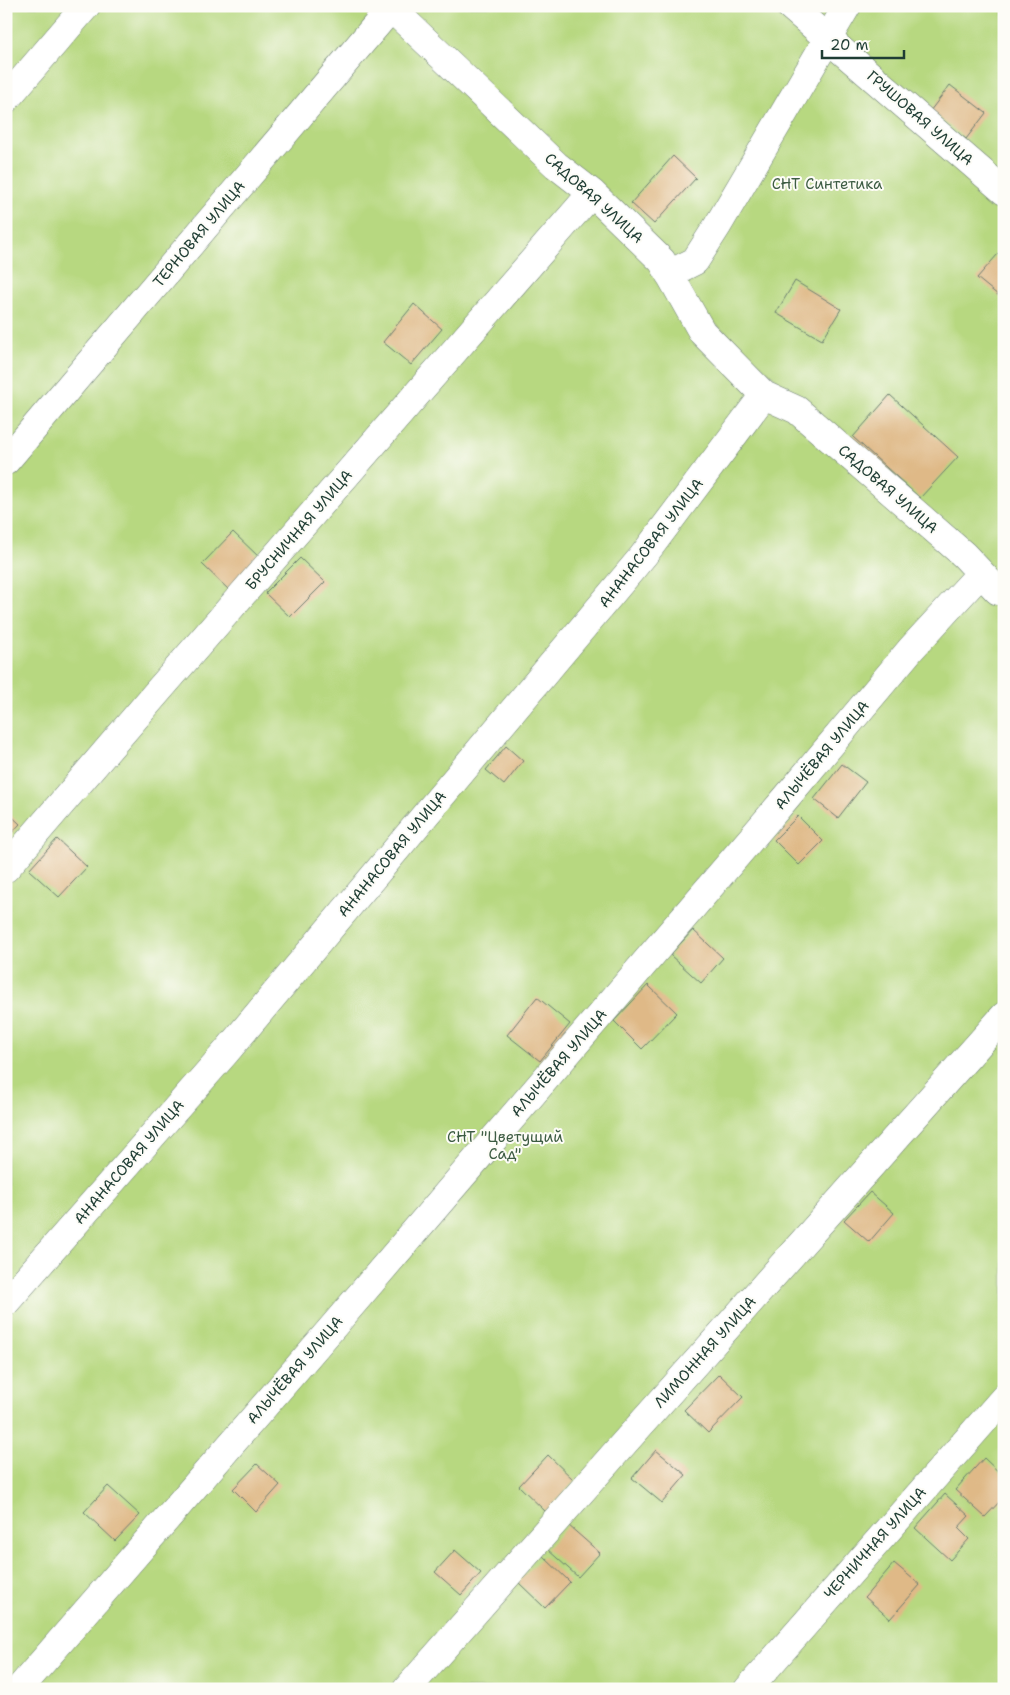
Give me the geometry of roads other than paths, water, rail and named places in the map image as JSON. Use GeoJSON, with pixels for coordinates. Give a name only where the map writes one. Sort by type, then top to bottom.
{"type":"FeatureCollection","features":[{"type":"Feature","properties":{"kind":"street"},"geometry":{"type":"LineString","coordinates":[[6,99],[86,6]]}},
{"type":"Feature","properties":{"kind":"street","name":"ГРУШОВАЯ УЛИЦА"},"geometry":{"type":"LineString","coordinates":[[790,6],[1004,191]]}},
{"type":"Feature","properties":{"kind":"street"},"geometry":{"type":"LineString","coordinates":[[669,274],[695,261],[829,40],[847,6]]}},
{"type":"Feature","properties":{"kind":"street","name":"САДОВАЯ УЛИЦА"},"geometry":{"type":"LineString","coordinates":[[390,7],[556,165],[592,193],[662,262],[702,332],[764,395],[797,410],[990,583]]}},
{"type":"Feature","properties":{"kind":"street","name":"ТЕРНОВАЯ УЛИЦА"},"geometry":{"type":"LineString","coordinates":[[6,461],[390,7]]}},
{"type":"Feature","properties":{"kind":"street","name":"БРУСНИЧНАЯ УЛИЦА"},"geometry":{"type":"LineString","coordinates":[[6,868],[592,193]]}},
{"type":"Feature","properties":{"kind":"street","name":"АНАНАСОВАЯ УЛИЦА"},"geometry":{"type":"LineString","coordinates":[[6,1302],[226,1052],[644,556],[764,395]]}},
{"type":"Feature","properties":{"kind":"street","name":"АЛЫЧЁВАЯ УЛИЦА"},"geometry":{"type":"LineString","coordinates":[[19,1689],[331,1329],[786,798],[911,649],[990,583]]}},
{"type":"Feature","properties":{"kind":"street","name":"ЛИМОННАЯ УЛИЦА"},"geometry":{"type":"LineString","coordinates":[[407,1689],[616,1451],[1004,1016]]}},
{"type":"Feature","properties":{"kind":"street","name":"ЧЕРНИЧНАЯ УЛИЦА"},"geometry":{"type":"LineString","coordinates":[[748,1689],[1004,1398]]}},
{"type":"Feature","properties":{"kind":"park label","name":"СНТ Синтетика"},"geometry":{"type":"Point","coordinates":[827,184]}},
{"type":"Feature","properties":{"kind":"park label","name":"СНТ \"Цветущий Сад\""},"geometry":{"type":"Point","coordinates":[505,1146]}}]}
